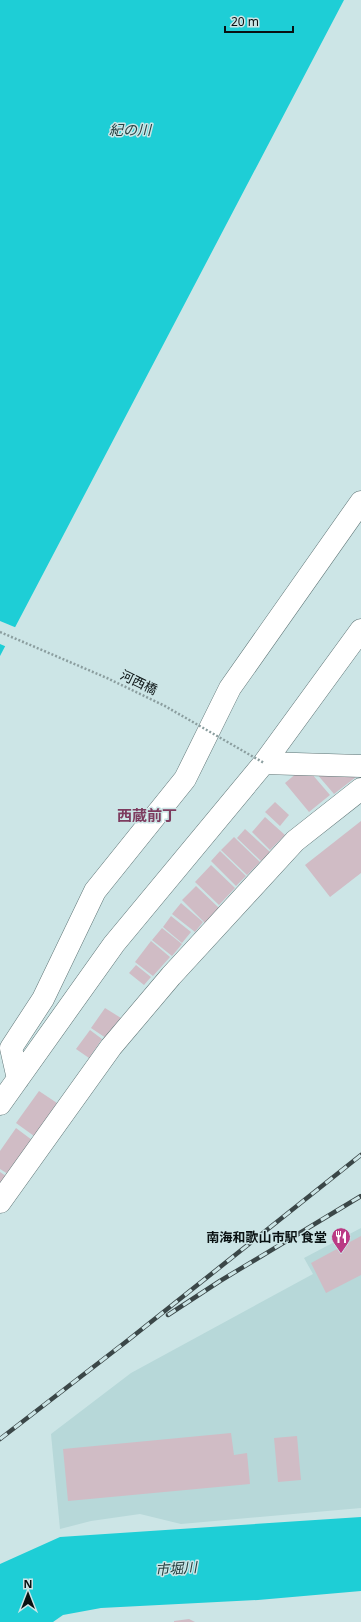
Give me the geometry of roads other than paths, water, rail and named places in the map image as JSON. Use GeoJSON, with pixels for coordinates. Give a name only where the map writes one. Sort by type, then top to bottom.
{"type":"FeatureCollection","features":[{"type":"Feature","properties":{"kind":"street"},"geometry":{"type":"LineString","coordinates":[[18,1079],[11,1048],[43,999],[95,891],[185,779],[230,688],[361,502]]}},
{"type":"Feature","properties":{"kind":"street"},"geometry":{"type":"LineString","coordinates":[[0,1104],[114,944],[264,763],[361,630]]}},
{"type":"Feature","properties":{"kind":"street"},"geometry":{"type":"LineString","coordinates":[[264,763],[361,766]]}},
{"type":"Feature","properties":{"kind":"street"},"geometry":{"type":"LineString","coordinates":[[0,1202],[111,1047],[170,976],[296,841],[361,789]]}},
{"type":"Feature","properties":{"kind":"water","name":"紀の川"},"geometry":{"type":"Polygon","coordinates":[[[0,0],[344,0],[0,656],[0,0]]]}},
{"type":"Feature","properties":{"kind":"water","name":"市堀川"},"geometry":{"type":"Polygon","coordinates":[[[361,1517],[361,1591],[258,1600],[101,1608],[63,1615],[53,1622],[0,1622],[0,1564],[60,1537],[361,1517]]]}},
{"type":"Feature","properties":{"kind":"railway"},"geometry":{"type":"LineString","coordinates":[[0,1439],[127,1341],[361,1155]]}},
{"type":"Feature","properties":{"kind":"railway"},"geometry":{"type":"LineString","coordinates":[[168,1315],[220,1281],[361,1196]]}},
{"type":"Feature","properties":{"kind":"place","name":"南海和歌山市駅 食堂"},"geometry":{"type":"Point","coordinates":[341,1254]}},
{"type":"Feature","properties":{"kind":"district","name":"西蔵前丁"},"geometry":{"type":"Point","coordinates":[147,815]}}]}
